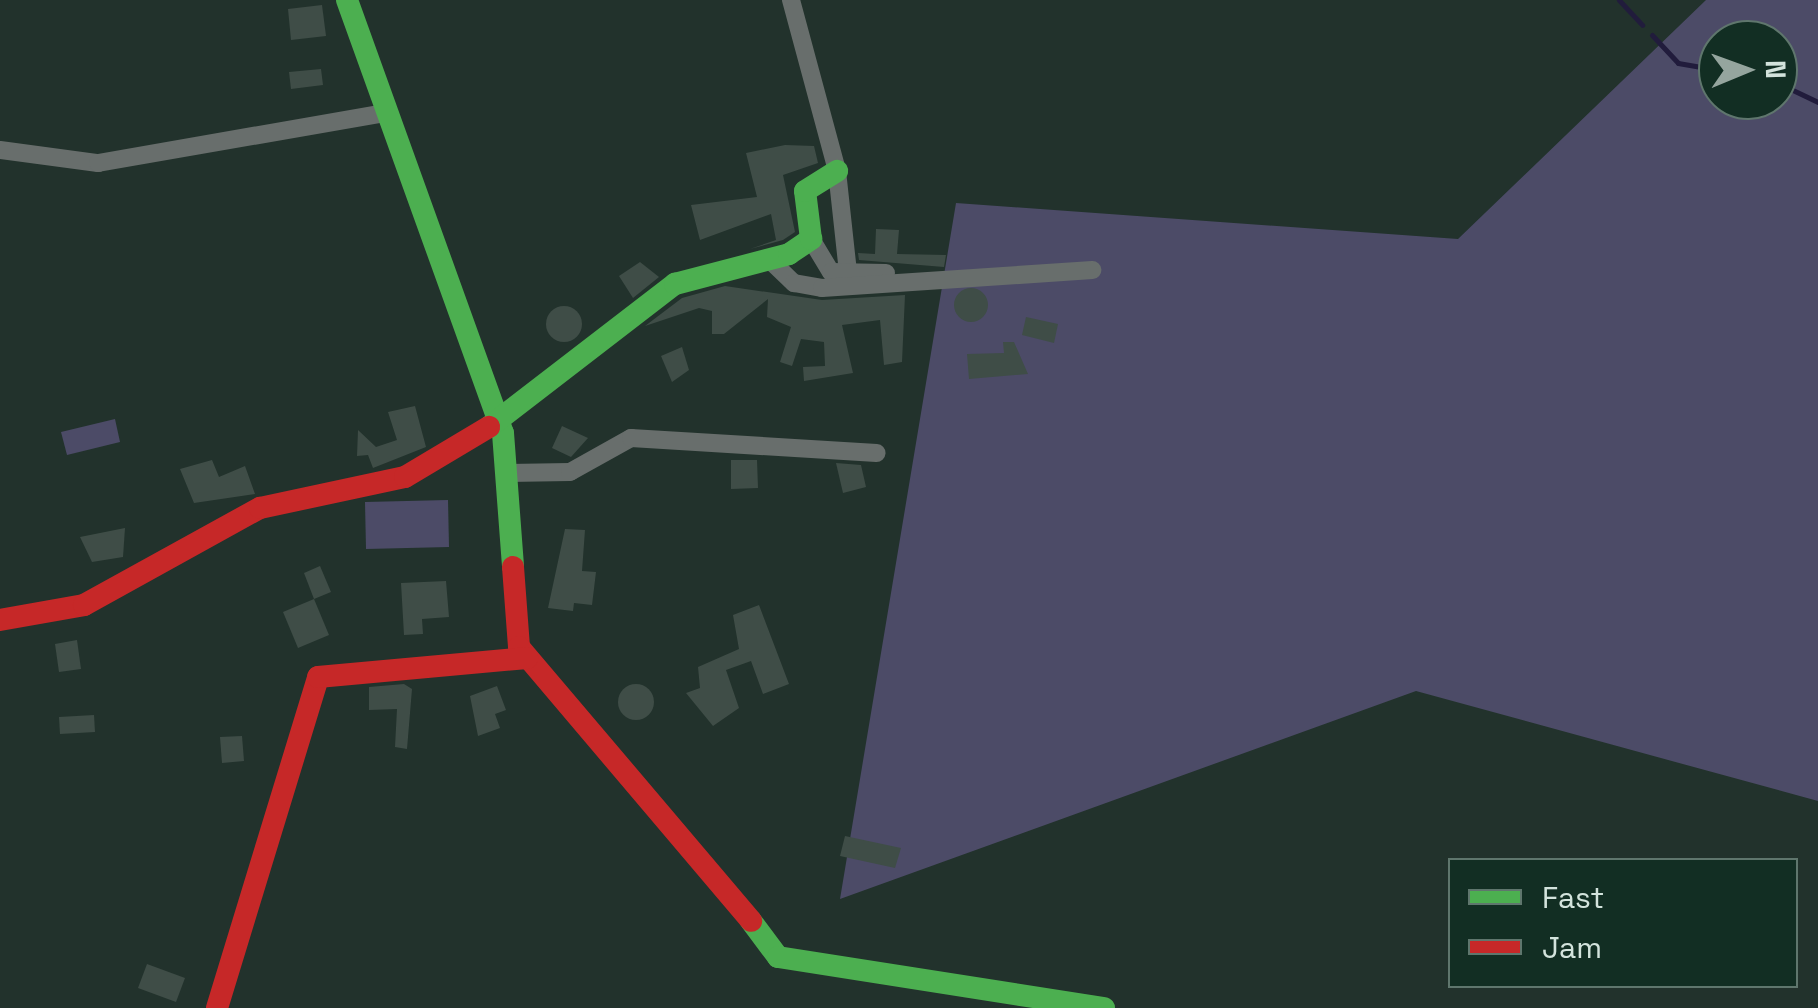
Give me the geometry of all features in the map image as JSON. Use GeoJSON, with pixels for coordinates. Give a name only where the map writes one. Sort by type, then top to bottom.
{"type":"FeatureCollection","features":[{"type":"Feature","properties":{"kind":"street"},"geometry":{"type":"LineString","coordinates":[[347,0],[499,420],[506,472],[513,624],[527,658],[680,828],[778,957],[985,999],[1104,1008]]}},
{"type":"Feature","properties":{"kind":"street"},"geometry":{"type":"LineString","coordinates":[[792,0],[837,171],[848,272]]}},
{"type":"Feature","properties":{"kind":"street"},"geometry":{"type":"LineString","coordinates":[[0,150],[98,163],[388,112]]}},
{"type":"Feature","properties":{"kind":"street"},"geometry":{"type":"LineString","coordinates":[[837,171],[805,190],[811,239],[831,272],[950,278]]}},
{"type":"Feature","properties":{"kind":"street"},"geometry":{"type":"LineString","coordinates":[[0,620],[84,605],[260,508],[406,477],[499,420],[674,284],[773,263],[811,239]]}},
{"type":"Feature","properties":{"kind":"street"},"geometry":{"type":"LineString","coordinates":[[773,263],[794,283],[822,288],[1092,270]]}},
{"type":"Feature","properties":{"kind":"street"},"geometry":{"type":"LineString","coordinates":[[506,472],[570,472],[631,438],[877,453]]}},
{"type":"Feature","properties":{"kind":"street"},"geometry":{"type":"LineString","coordinates":[[217,1008],[318,677],[527,658]]}},
{"type":"Feature","properties":{"kind":"shaded area"},"geometry":{"type":"Polygon","coordinates":[[[1706,0],[1818,0],[1818,801],[1416,691],[840,899],[956,203],[1458,239],[1706,0]]]}},
{"type":"Feature","properties":{"kind":"shaded area"},"geometry":{"type":"Polygon","coordinates":[[[115,419],[120,442],[67,455],[61,432],[115,419]]]}},
{"type":"Feature","properties":{"kind":"shaded area"},"geometry":{"type":"Polygon","coordinates":[[[448,500],[449,547],[366,549],[365,502],[448,500]]]}},
{"type":"Feature","properties":{"kind":"building"},"geometry":{"type":"Polygon","coordinates":[[[322,5],[326,36],[291,40],[288,9],[322,5]]]}},
{"type":"Feature","properties":{"kind":"building"},"geometry":{"type":"Polygon","coordinates":[[[321,69],[323,85],[291,89],[289,72],[321,69]]]}},
{"type":"Feature","properties":{"kind":"building"},"geometry":{"type":"Polygon","coordinates":[[[785,145],[814,146],[818,163],[783,175],[795,232],[783,240],[750,249],[776,240],[771,214],[700,240],[691,205],[757,197],[746,153],[785,145]]]}},
{"type":"Feature","properties":{"kind":"building"},"geometry":{"type":"Polygon","coordinates":[[[876,229],[899,230],[897,254],[946,255],[944,267],[859,260],[858,253],[875,254],[876,229]]]}},
{"type":"Feature","properties":{"kind":"building"},"geometry":{"type":"Polygon","coordinates":[[[640,262],[659,277],[633,298],[619,276],[640,262]]]}},
{"type":"Feature","properties":{"kind":"building"},"geometry":{"type":"Polygon","coordinates":[[[725,286],[822,300],[905,295],[902,362],[884,365],[880,320],[842,325],[853,373],[804,381],[803,367],[825,366],[824,342],[801,339],[792,366],[780,362],[791,327],[767,317],[768,299],[724,334],[712,334],[712,311],[699,308],[645,326],[682,298],[725,286]]]}},
{"type":"Feature","properties":{"kind":"building"},"geometry":{"type":"Polygon","coordinates":[[[971,288],[983,293],[988,305],[983,317],[971,322],[959,317],[954,305],[959,293],[971,288]]]}},
{"type":"Feature","properties":{"kind":"building"},"geometry":{"type":"Polygon","coordinates":[[[564,306],[577,311],[582,324],[577,337],[564,342],[551,337],[546,324],[551,311],[564,306]]]}},
{"type":"Feature","properties":{"kind":"building"},"geometry":{"type":"Polygon","coordinates":[[[1026,317],[1058,324],[1054,343],[1022,335],[1026,317]]]}},
{"type":"Feature","properties":{"kind":"building"},"geometry":{"type":"Polygon","coordinates":[[[1003,342],[1014,342],[1028,374],[969,379],[967,354],[1004,353],[1003,342]]]}},
{"type":"Feature","properties":{"kind":"building"},"geometry":{"type":"Polygon","coordinates":[[[682,347],[689,370],[672,382],[661,356],[682,347]]]}},
{"type":"Feature","properties":{"kind":"building"},"geometry":{"type":"Polygon","coordinates":[[[415,406],[426,447],[373,468],[368,455],[357,456],[358,430],[376,447],[397,440],[388,412],[415,406]]]}},
{"type":"Feature","properties":{"kind":"building"},"geometry":{"type":"Polygon","coordinates":[[[562,426],[588,438],[571,457],[552,448],[562,426]]]}},
{"type":"Feature","properties":{"kind":"building"},"geometry":{"type":"Polygon","coordinates":[[[212,460],[219,477],[245,466],[255,494],[194,503],[180,469],[212,460]]]}},
{"type":"Feature","properties":{"kind":"building"},"geometry":{"type":"Polygon","coordinates":[[[731,460],[757,460],[758,488],[731,489],[731,460]]]}},
{"type":"Feature","properties":{"kind":"building"},"geometry":{"type":"Polygon","coordinates":[[[836,463],[861,465],[866,487],[843,493],[836,463]]]}},
{"type":"Feature","properties":{"kind":"building"},"geometry":{"type":"Polygon","coordinates":[[[125,528],[123,557],[92,562],[80,537],[125,528]]]}},
{"type":"Feature","properties":{"kind":"building"},"geometry":{"type":"Polygon","coordinates":[[[565,529],[585,530],[582,571],[596,572],[592,605],[574,603],[573,611],[548,608],[565,529]]]}},
{"type":"Feature","properties":{"kind":"building"},"geometry":{"type":"Polygon","coordinates":[[[320,566],[331,592],[314,599],[304,573],[320,566]]]}},
{"type":"Feature","properties":{"kind":"building"},"geometry":{"type":"Polygon","coordinates":[[[446,581],[449,617],[422,619],[423,634],[404,635],[401,583],[446,581]]]}},
{"type":"Feature","properties":{"kind":"building"},"geometry":{"type":"Polygon","coordinates":[[[314,599],[329,635],[298,648],[283,612],[314,599]]]}},
{"type":"Feature","properties":{"kind":"building"},"geometry":{"type":"Polygon","coordinates":[[[759,605],[789,684],[763,694],[751,661],[726,670],[739,708],[713,726],[686,693],[700,688],[698,667],[739,649],[733,615],[759,605]]]}},
{"type":"Feature","properties":{"kind":"building"},"geometry":{"type":"Polygon","coordinates":[[[77,640],[81,669],[59,672],[55,644],[77,640]]]}},
{"type":"Feature","properties":{"kind":"building"},"geometry":{"type":"Polygon","coordinates":[[[404,684],[412,689],[407,749],[395,747],[397,709],[369,710],[369,687],[404,684]]]}},
{"type":"Feature","properties":{"kind":"building"},"geometry":{"type":"Polygon","coordinates":[[[636,684],[648,690],[654,702],[648,714],[636,720],[624,714],[618,702],[624,690],[636,684]]]}},
{"type":"Feature","properties":{"kind":"building"},"geometry":{"type":"Polygon","coordinates":[[[497,686],[506,710],[495,714],[500,728],[478,736],[470,696],[497,686]]]}},
{"type":"Feature","properties":{"kind":"building"},"geometry":{"type":"Polygon","coordinates":[[[94,715],[95,732],[60,734],[59,717],[94,715]]]}},
{"type":"Feature","properties":{"kind":"building"},"geometry":{"type":"Polygon","coordinates":[[[242,736],[244,761],[222,763],[220,737],[242,736]]]}},
{"type":"Feature","properties":{"kind":"building"},"geometry":{"type":"Polygon","coordinates":[[[845,836],[901,848],[895,868],[840,856],[845,836]]]}},
{"type":"Feature","properties":{"kind":"building"},"geometry":{"type":"Polygon","coordinates":[[[147,964],[185,978],[176,1002],[138,988],[147,964]]]}},
{"type":"Feature","properties":{"kind":"waterway"},"geometry":{"type":"LineString","coordinates":[[1619,0],[1642,25]]}},
{"type":"Feature","properties":{"kind":"waterway"},"geometry":{"type":"LineString","coordinates":[[1652,35],[1678,63],[1698,66]]}},
{"type":"Feature","properties":{"kind":"waterway"},"geometry":{"type":"LineString","coordinates":[[1798,92],[1818,102]]}},
{"type":"Feature","properties":{"kind":"traffic: fast"},"geometry":{"type":"LineString","coordinates":[[347,0],[503,433],[513,567]]}},
{"type":"Feature","properties":{"kind":"traffic: fast"},"geometry":{"type":"LineString","coordinates":[[489,427],[675,284],[789,254],[811,239],[805,191],[837,171]]}},
{"type":"Feature","properties":{"kind":"traffic: fast"},"geometry":{"type":"LineString","coordinates":[[751,921],[778,957],[1104,1008]]}},
{"type":"Feature","properties":{"kind":"traffic: jam"},"geometry":{"type":"LineString","coordinates":[[0,620],[84,605],[260,508],[405,477],[489,427]]}},
{"type":"Feature","properties":{"kind":"traffic: jam"},"geometry":{"type":"LineString","coordinates":[[513,567],[519,647],[751,921]]}},
{"type":"Feature","properties":{"kind":"traffic: jam"},"geometry":{"type":"LineString","coordinates":[[217,1008],[318,677],[527,658]]}}]}
